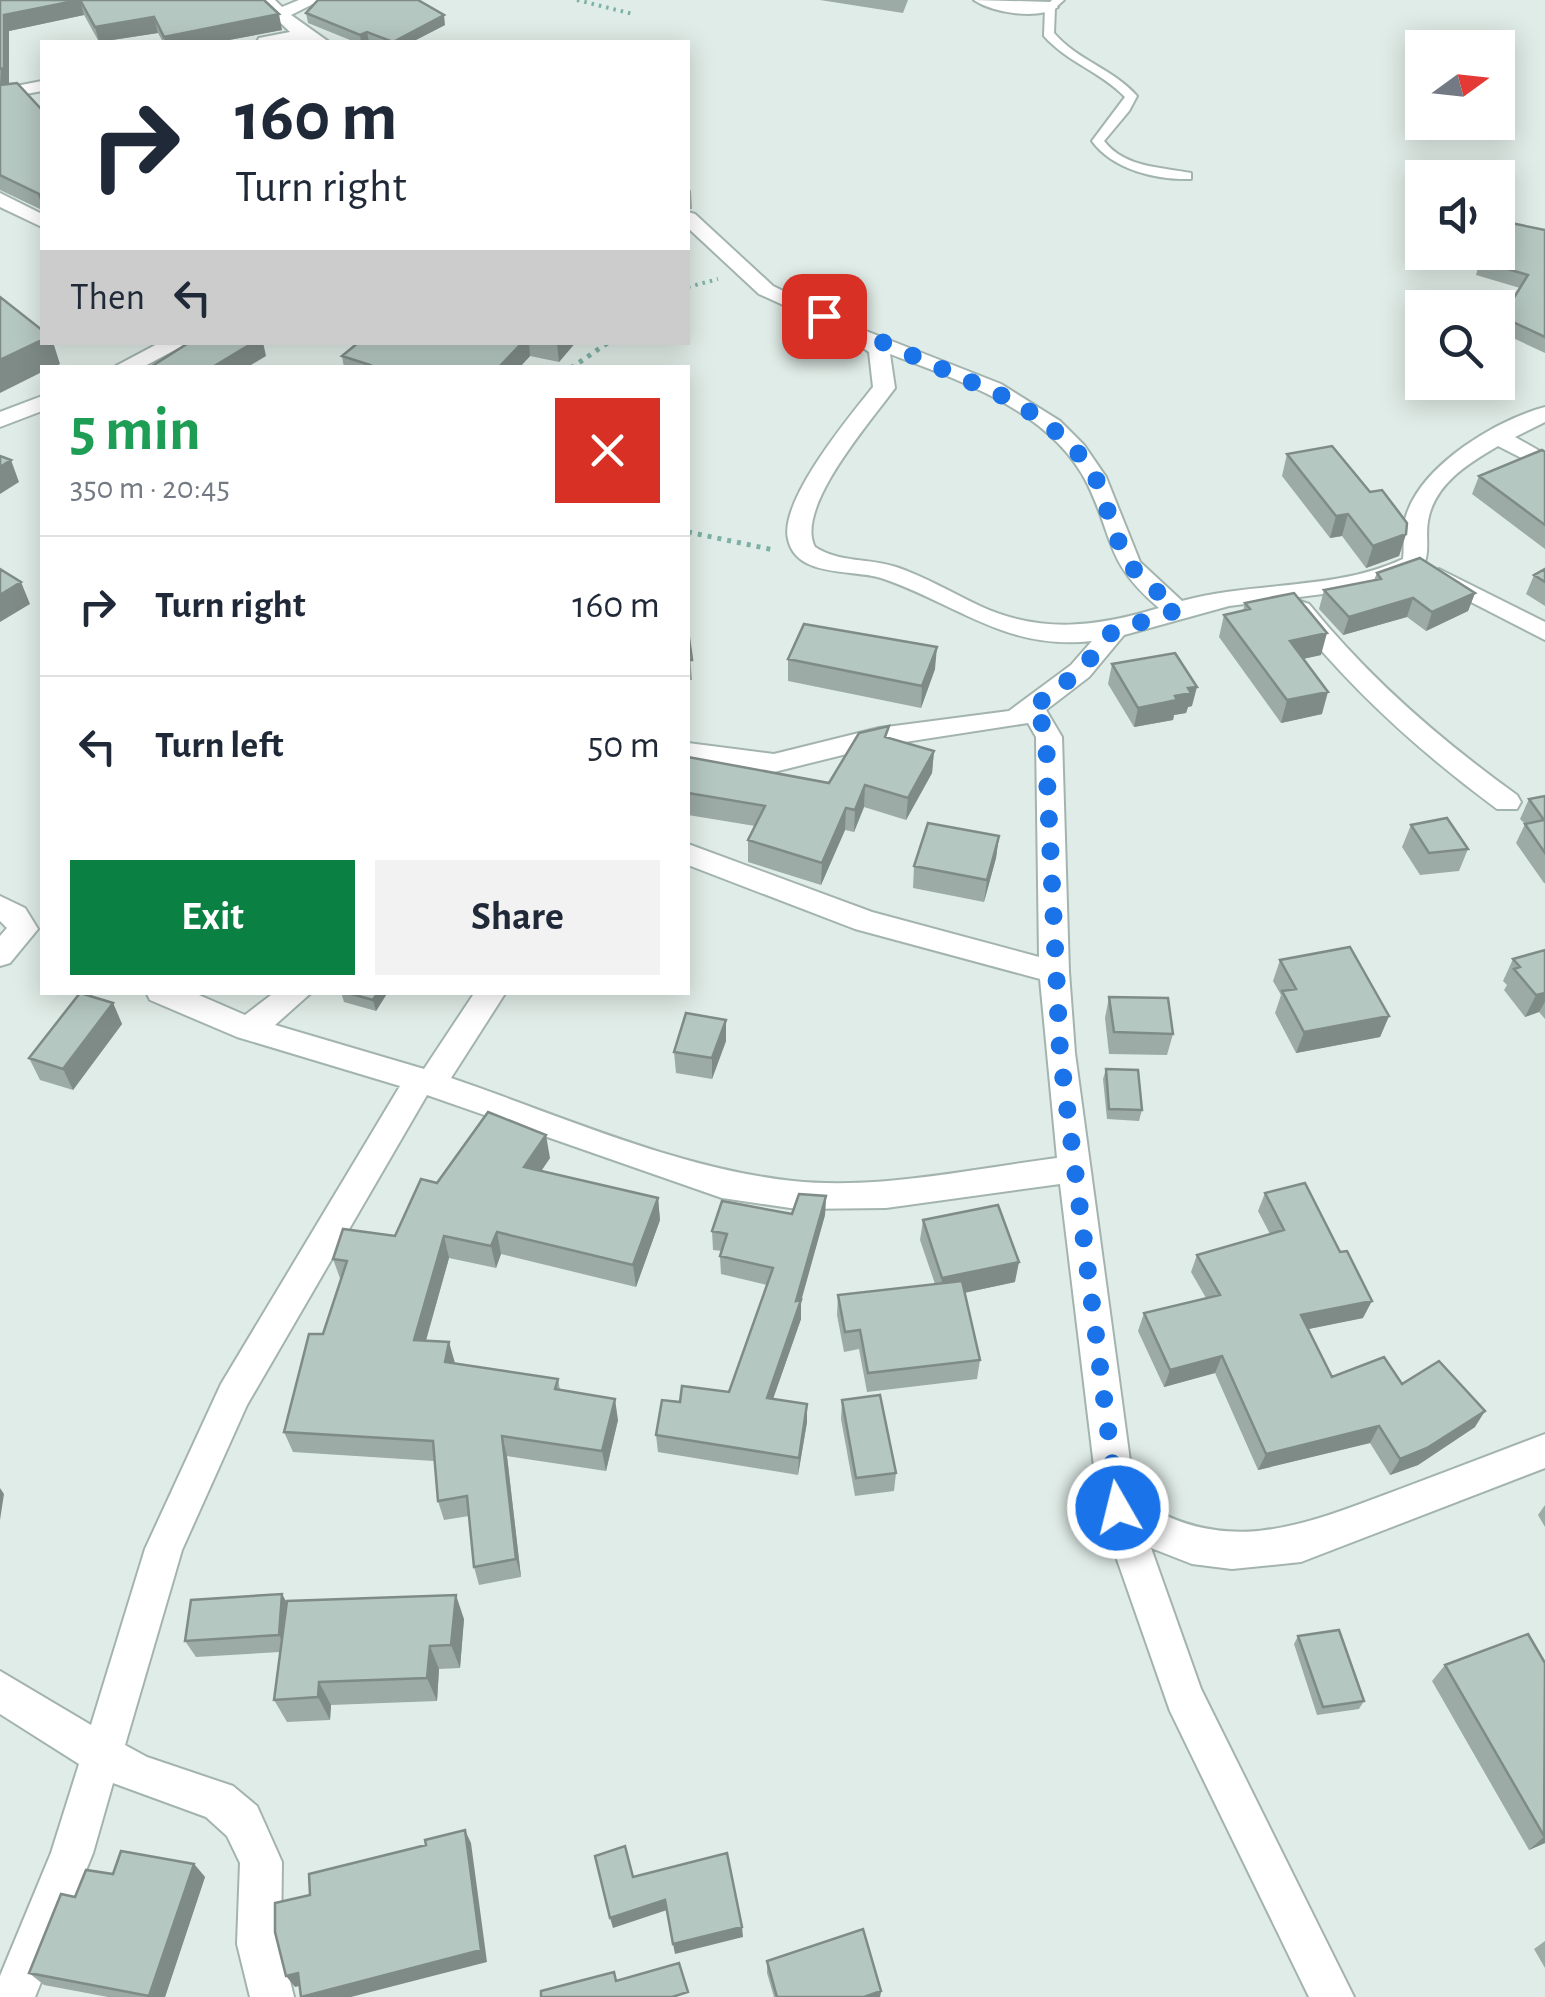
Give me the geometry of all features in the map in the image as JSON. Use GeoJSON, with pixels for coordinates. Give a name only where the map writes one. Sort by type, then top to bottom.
{"type":"FeatureCollection","features":[{"type":"Feature","properties":{"kind":"street"},"geometry":{"type":"LineString","coordinates":[[265,0],[302,34],[316,40]]}},
{"type":"Feature","properties":{"kind":"street"},"geometry":{"type":"LineString","coordinates":[[282,13],[313,0]]}},
{"type":"Feature","properties":{"kind":"street"},"geometry":{"type":"LineString","coordinates":[[982,0],[1009,8],[1054,4]]}},
{"type":"Feature","properties":{"kind":"street"},"geometry":{"type":"LineString","coordinates":[[274,40],[302,34]]}},
{"type":"Feature","properties":{"kind":"street"},"geometry":{"type":"LineString","coordinates":[[0,94],[40,86]]}},
{"type":"Feature","properties":{"kind":"street"},"geometry":{"type":"LineString","coordinates":[[0,198],[40,220]]}},
{"type":"Feature","properties":{"kind":"street"},"geometry":{"type":"LineString","coordinates":[[690,220],[766,290],[988,389],[1042,419],[1075,449],[1095,476],[1122,551],[1135,571],[1177,610]]}},
{"type":"Feature","properties":{"kind":"street"},"geometry":{"type":"LineString","coordinates":[[865,337],[879,350],[884,388],[857,421],[803,509],[796,528],[800,545],[815,557],[908,579],[992,621],[1066,636],[1112,632],[1177,610],[1338,586],[1400,571],[1414,563],[1418,550],[1416,520],[1434,482],[1498,436],[1545,414]]}},
{"type":"Feature","properties":{"kind":"street"},"geometry":{"type":"LineString","coordinates":[[129,365],[173,345]]}},
{"type":"Feature","properties":{"kind":"street"},"geometry":{"type":"LineString","coordinates":[[0,420],[34,406]]}},
{"type":"Feature","properties":{"kind":"street"},"geometry":{"type":"LineString","coordinates":[[1498,436],[1545,463]]}},
{"type":"Feature","properties":{"kind":"street"},"geometry":{"type":"LineString","coordinates":[[1414,563],[1545,632]]}},
{"type":"Feature","properties":{"kind":"street"},"geometry":{"type":"LineString","coordinates":[[1286,591],[1373,694],[1435,751],[1508,802]]}},
{"type":"Feature","properties":{"kind":"street"},"geometry":{"type":"LineString","coordinates":[[690,752],[774,763],[878,737],[1000,722],[1030,710],[1080,671],[1112,632]]}},
{"type":"Feature","properties":{"kind":"street"},"geometry":{"type":"LineString","coordinates":[[1030,710],[1044,724],[1049,737],[1046,758],[1054,972],[1074,1170],[1118,1508],[1184,1696],[1332,1997]]}},
{"type":"Feature","properties":{"kind":"street"},"geometry":{"type":"LineString","coordinates":[[690,855],[864,921],[1054,972]]}},
{"type":"Feature","properties":{"kind":"street"},"geometry":{"type":"LineString","coordinates":[[0,907],[33,931],[0,955]]}},
{"type":"Feature","properties":{"kind":"street"},"geometry":{"type":"LineString","coordinates":[[168,995],[248,1029],[426,1082],[659,1166],[722,1184],[796,1195],[886,1194],[1074,1170]]}},
{"type":"Feature","properties":{"kind":"street"},"geometry":{"type":"LineString","coordinates":[[248,1029],[292,995]]}},
{"type":"Feature","properties":{"kind":"street"},"geometry":{"type":"LineString","coordinates":[[14,1997],[72,1853],[164,1549],[234,1395],[426,1082],[488,995]]}},
{"type":"Feature","properties":{"kind":"street"},"geometry":{"type":"LineString","coordinates":[[1118,1508],[1150,1530],[1192,1546],[1232,1551],[1301,1544],[1545,1451]]}},
{"type":"Feature","properties":{"kind":"street"},"geometry":{"type":"LineString","coordinates":[[0,1691],[100,1754],[140,1775],[218,1801],[242,1821],[260,1862],[259,1944],[272,1997]]}},
{"type":"Feature","properties":{"kind":"lane"},"geometry":{"type":"LineString","coordinates":[[1054,4],[1048,34],[1057,46],[1096,67],[1131,96],[1129,104],[1104,128],[1098,141],[1103,150],[1118,162],[1187,176]]}},
{"type":"Feature","properties":{"kind":"path"},"geometry":{"type":"LineString","coordinates":[[577,0],[633,14]]}},
{"type":"Feature","properties":{"kind":"path"},"geometry":{"type":"LineString","coordinates":[[575,365],[605,345]]}},
{"type":"Feature","properties":{"kind":"path"},"geometry":{"type":"LineString","coordinates":[[690,532],[815,557]]}},
{"type":"Feature","properties":{"kind":"building"},"geometry":{"type":"Polygon","coordinates":[[[0,0],[79,0],[4,15],[4,68],[0,69],[0,0]]]}},
{"type":"Feature","properties":{"kind":"building"},"geometry":{"type":"Polygon","coordinates":[[[80,0],[264,0],[279,14],[164,37],[154,17],[95,27],[80,0]]]}},
{"type":"Feature","properties":{"kind":"building"},"geometry":{"type":"Polygon","coordinates":[[[318,0],[418,0],[444,15],[397,40],[388,40],[367,32],[360,35],[306,13],[318,0]]]}},
{"type":"Feature","properties":{"kind":"building"},"geometry":{"type":"Polygon","coordinates":[[[17,83],[40,108],[40,196],[0,175],[0,85],[17,83]]]}},
{"type":"Feature","properties":{"kind":"building"},"geometry":{"type":"Polygon","coordinates":[[[1515,224],[1545,230],[1545,337],[1515,323],[1515,296],[1528,275],[1511,270],[1515,270],[1515,224]]]}},
{"type":"Feature","properties":{"kind":"building"},"geometry":{"type":"Polygon","coordinates":[[[0,297],[40,328],[40,341],[0,360],[0,297]]]}},
{"type":"Feature","properties":{"kind":"building"},"geometry":{"type":"Polygon","coordinates":[[[185,345],[249,345],[216,365],[154,365],[185,345]]]}},
{"type":"Feature","properties":{"kind":"building"},"geometry":{"type":"Polygon","coordinates":[[[355,345],[520,345],[501,365],[370,365],[342,356],[355,345]]]}},
{"type":"Feature","properties":{"kind":"building"},"geometry":{"type":"Polygon","coordinates":[[[1332,446],[1370,492],[1382,490],[1407,523],[1406,534],[1373,546],[1348,514],[1336,516],[1287,454],[1332,446]]]}},
{"type":"Feature","properties":{"kind":"building"},"geometry":{"type":"Polygon","coordinates":[[[1545,452],[1545,525],[1479,476],[1545,452]]]}},
{"type":"Feature","properties":{"kind":"building"},"geometry":{"type":"Polygon","coordinates":[[[1420,558],[1475,593],[1432,612],[1413,598],[1349,617],[1324,590],[1381,579],[1377,573],[1420,558]]]}},
{"type":"Feature","properties":{"kind":"building"},"geometry":{"type":"Polygon","coordinates":[[[0,569],[21,582],[0,595],[0,569]]]}},
{"type":"Feature","properties":{"kind":"building"},"geometry":{"type":"Polygon","coordinates":[[[1545,569],[1545,582],[1534,575],[1545,569]]]}},
{"type":"Feature","properties":{"kind":"building"},"geometry":{"type":"Polygon","coordinates":[[[1294,593],[1327,633],[1290,641],[1328,692],[1287,700],[1224,615],[1250,609],[1245,603],[1294,593]]]}},
{"type":"Feature","properties":{"kind":"building"},"geometry":{"type":"Polygon","coordinates":[[[804,624],[937,647],[922,686],[788,659],[804,624]]]}},
{"type":"Feature","properties":{"kind":"building"},"geometry":{"type":"Polygon","coordinates":[[[1175,653],[1197,687],[1188,688],[1191,693],[1175,696],[1177,700],[1138,708],[1112,664],[1175,653]]]}},
{"type":"Feature","properties":{"kind":"building"},"geometry":{"type":"Polygon","coordinates":[[[889,726],[885,737],[934,751],[908,798],[865,785],[855,810],[846,808],[822,863],[748,840],[765,806],[690,793],[690,757],[829,783],[859,733],[889,726]]]}},
{"type":"Feature","properties":{"kind":"building"},"geometry":{"type":"Polygon","coordinates":[[[1545,796],[1545,853],[1525,824],[1544,820],[1529,799],[1545,796]]]}},
{"type":"Feature","properties":{"kind":"building"},"geometry":{"type":"Polygon","coordinates":[[[1447,818],[1468,849],[1429,853],[1411,825],[1447,818]]]}},
{"type":"Feature","properties":{"kind":"building"},"geometry":{"type":"Polygon","coordinates":[[[928,823],[999,836],[987,880],[914,866],[928,823]]]}},
{"type":"Feature","properties":{"kind":"building"},"geometry":{"type":"Polygon","coordinates":[[[1350,947],[1389,1016],[1304,1032],[1282,991],[1296,989],[1280,960],[1350,947]]]}},
{"type":"Feature","properties":{"kind":"building"},"geometry":{"type":"Polygon","coordinates":[[[1545,950],[1545,993],[1536,995],[1514,969],[1520,967],[1513,959],[1545,950]]]}},
{"type":"Feature","properties":{"kind":"building"},"geometry":{"type":"Polygon","coordinates":[[[78,995],[113,1003],[63,1069],[29,1058],[78,995]]]}},
{"type":"Feature","properties":{"kind":"building"},"geometry":{"type":"Polygon","coordinates":[[[1109,997],[1168,998],[1173,1034],[1114,1032],[1109,997]]]}},
{"type":"Feature","properties":{"kind":"building"},"geometry":{"type":"Polygon","coordinates":[[[686,1013],[726,1020],[712,1058],[674,1052],[686,1013]]]}},
{"type":"Feature","properties":{"kind":"building"},"geometry":{"type":"Polygon","coordinates":[[[1106,1069],[1138,1070],[1142,1110],[1109,1109],[1106,1069]]]}},
{"type":"Feature","properties":{"kind":"building"},"geometry":{"type":"Polygon","coordinates":[[[488,1112],[546,1135],[524,1167],[658,1198],[633,1265],[497,1232],[491,1246],[444,1236],[414,1340],[449,1342],[445,1362],[558,1379],[555,1389],[615,1399],[602,1451],[502,1436],[516,1559],[474,1567],[467,1496],[438,1501],[433,1441],[284,1432],[309,1334],[323,1334],[347,1261],[333,1259],[343,1229],[395,1236],[421,1179],[437,1183],[488,1112]]]}},
{"type":"Feature","properties":{"kind":"building"},"geometry":{"type":"Polygon","coordinates":[[[1305,1183],[1340,1252],[1347,1251],[1372,1301],[1301,1315],[1332,1377],[1384,1357],[1402,1384],[1439,1361],[1485,1411],[1427,1448],[1400,1459],[1379,1426],[1266,1454],[1222,1356],[1170,1370],[1144,1313],[1220,1295],[1197,1255],[1284,1230],[1265,1193],[1305,1183]]]}},
{"type":"Feature","properties":{"kind":"building"},"geometry":{"type":"Polygon","coordinates":[[[799,1194],[826,1196],[796,1301],[801,1300],[767,1398],[807,1404],[799,1458],[656,1435],[662,1400],[680,1402],[682,1386],[729,1392],[773,1268],[720,1256],[727,1234],[712,1231],[722,1201],[792,1214],[799,1194]]]}},
{"type":"Feature","properties":{"kind":"building"},"geometry":{"type":"Polygon","coordinates":[[[998,1205],[1019,1262],[942,1278],[923,1220],[998,1205]]]}},
{"type":"Feature","properties":{"kind":"building"},"geometry":{"type":"Polygon","coordinates":[[[962,1281],[980,1360],[868,1373],[860,1330],[845,1332],[838,1295],[962,1281]]]}},
{"type":"Feature","properties":{"kind":"building"},"geometry":{"type":"Polygon","coordinates":[[[880,1395],[896,1473],[856,1478],[842,1400],[880,1395]]]}},
{"type":"Feature","properties":{"kind":"building"},"geometry":{"type":"Polygon","coordinates":[[[282,1594],[279,1635],[185,1641],[191,1600],[282,1594]]]}},
{"type":"Feature","properties":{"kind":"building"},"geometry":{"type":"Polygon","coordinates":[[[456,1595],[451,1645],[430,1646],[427,1678],[319,1682],[318,1697],[274,1700],[287,1601],[456,1595]]]}},
{"type":"Feature","properties":{"kind":"building"},"geometry":{"type":"Polygon","coordinates":[[[1339,1630],[1364,1701],[1323,1707],[1298,1636],[1339,1630]]]}},
{"type":"Feature","properties":{"kind":"building"},"geometry":{"type":"Polygon","coordinates":[[[1528,1634],[1545,1663],[1544,1836],[1445,1665],[1528,1634]]]}},
{"type":"Feature","properties":{"kind":"building"},"geometry":{"type":"Polygon","coordinates":[[[465,1830],[481,1950],[301,1997],[298,1973],[286,1976],[275,1932],[275,1903],[310,1895],[309,1874],[426,1845],[425,1840],[465,1830]]]}},
{"type":"Feature","properties":{"kind":"building"},"geometry":{"type":"Polygon","coordinates":[[[625,1846],[633,1877],[727,1853],[742,1927],[673,1944],[665,1900],[610,1918],[595,1856],[625,1846]]]}},
{"type":"Feature","properties":{"kind":"building"},"geometry":{"type":"Polygon","coordinates":[[[121,1851],[194,1864],[149,1996],[29,1973],[61,1894],[75,1897],[86,1870],[113,1874],[121,1851]]]}},
{"type":"Feature","properties":{"kind":"building"},"geometry":{"type":"Polygon","coordinates":[[[863,1929],[881,1991],[864,1997],[777,1997],[767,1961],[863,1929]]]}},
{"type":"Feature","properties":{"kind":"building"},"geometry":{"type":"Polygon","coordinates":[[[679,1963],[688,1992],[672,1997],[541,1997],[541,1991],[614,1972],[616,1981],[679,1963]]]}},
{"type":"Feature","properties":{"kind":"route"},"geometry":{"type":"LineString","coordinates":[[824,316],[1005,397],[1042,419],[1075,449],[1095,476],[1122,551],[1135,571],[1177,610],[1112,632],[1080,671],[1030,710],[1044,724],[1049,737],[1046,758],[1060,1052],[1118,1508]]}}]}
